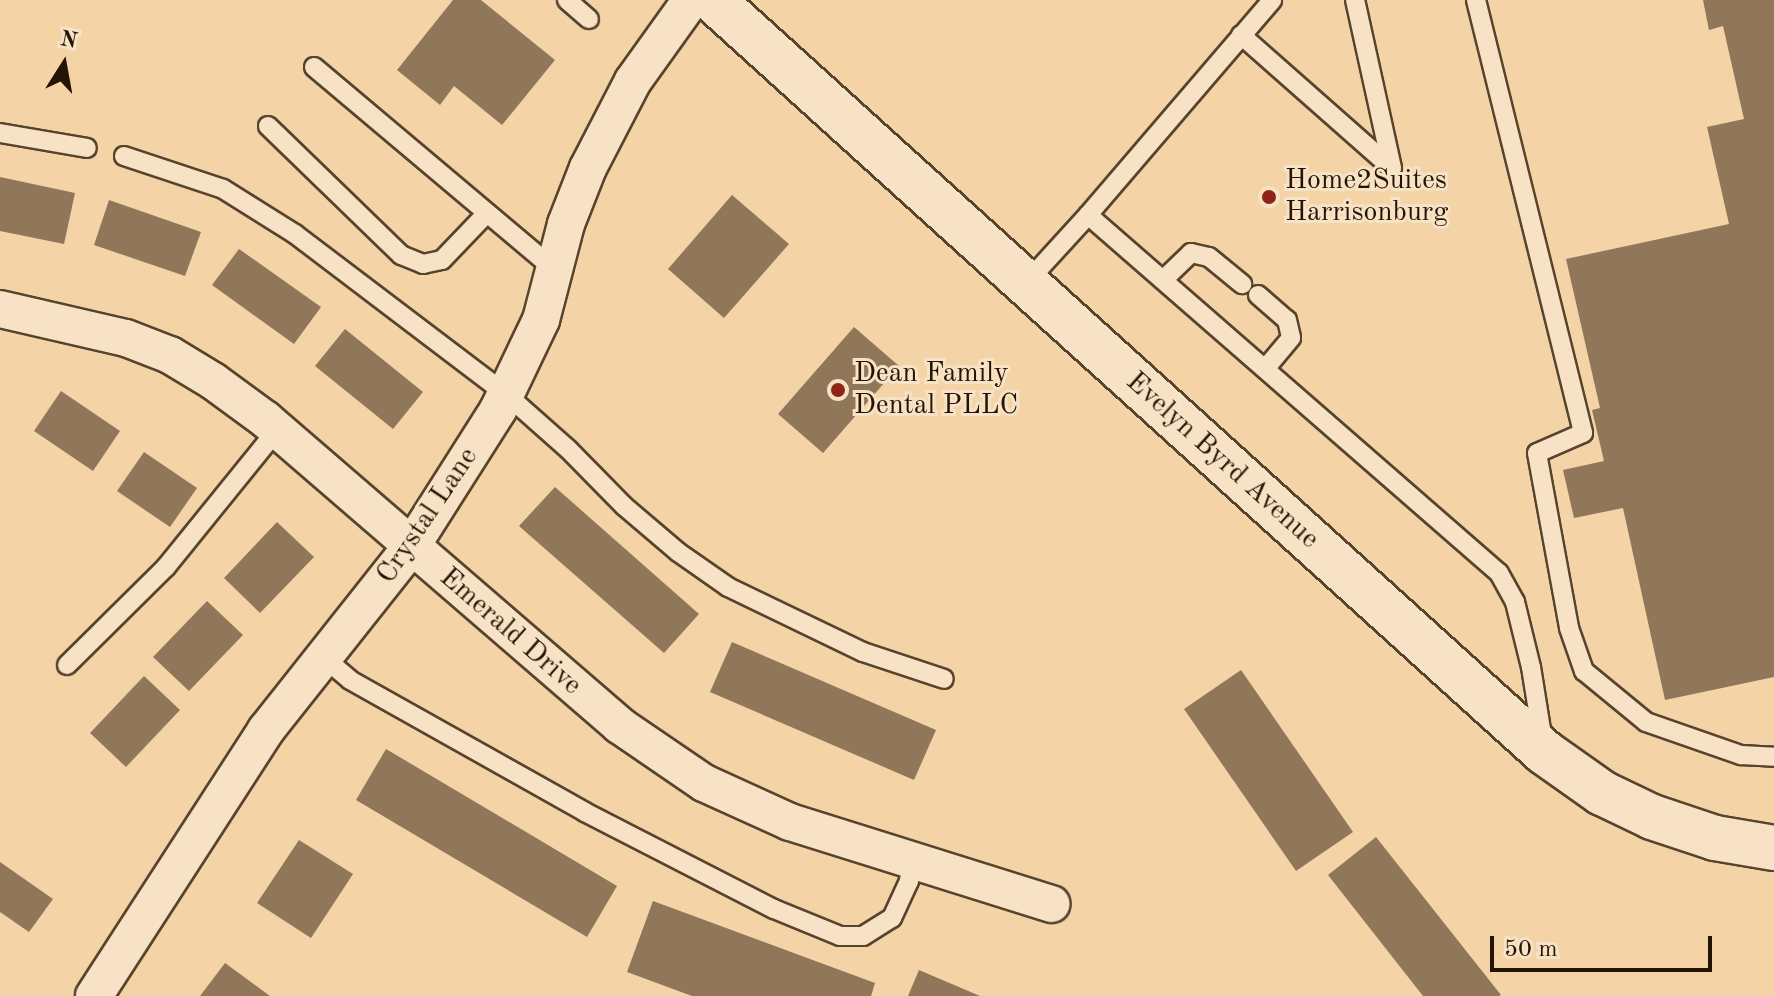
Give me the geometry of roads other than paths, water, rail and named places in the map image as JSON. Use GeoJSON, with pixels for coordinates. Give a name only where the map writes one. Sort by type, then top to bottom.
{"type":"FeatureCollection","features":[{"type":"Feature","properties":{"kind":"street","name":"Crystal Lane"},"geometry":{"type":"LineString","coordinates":[[94,996],[266,730],[411,547],[507,395],[541,320],[566,224],[588,168],[617,109],[650,54],[691,0]]}},
{"type":"Feature","properties":{"kind":"street","name":"Evelyn Byrd Avenue"},"geometry":{"type":"LineString","coordinates":[[713,0],[1544,752],[1602,793],[1652,817],[1715,838],[1774,848]]}},
{"type":"Feature","properties":{"kind":"street","name":"Emerald Drive"},"geometry":{"type":"LineString","coordinates":[[0,309],[99,330],[144,344],[213,381],[277,430],[619,725],[681,770],[777,817],[1051,904]]}},
{"type":"Feature","properties":{"kind":"lane"},"geometry":{"type":"LineString","coordinates":[[567,0],[589,19]]}},
{"type":"Feature","properties":{"kind":"lane"},"geometry":{"type":"LineString","coordinates":[[1026,283],[1272,0]]}},
{"type":"Feature","properties":{"kind":"lane"},"geometry":{"type":"LineString","coordinates":[[1241,35],[1392,168],[1355,0]]}},
{"type":"Feature","properties":{"kind":"lane"},"geometry":{"type":"LineString","coordinates":[[1476,0],[1583,433],[1537,453],[1569,628],[1584,671],[1646,722],[1741,755],[1774,757]]}},
{"type":"Feature","properties":{"kind":"lane"},"geometry":{"type":"LineString","coordinates":[[314,67],[554,269]]}},
{"type":"Feature","properties":{"kind":"lane"},"geometry":{"type":"LineString","coordinates":[[268,126],[401,255],[423,264],[442,260],[487,213]]}},
{"type":"Feature","properties":{"kind":"lane"},"geometry":{"type":"LineString","coordinates":[[0,133],[87,148]]}},
{"type":"Feature","properties":{"kind":"lane"},"geometry":{"type":"LineString","coordinates":[[124,156],[239,197],[336,264],[507,395],[568,449],[624,506],[678,552],[728,587],[863,652],[944,679]]}},
{"type":"Feature","properties":{"kind":"lane"},"geometry":{"type":"LineString","coordinates":[[1088,215],[1499,573],[1515,602],[1531,667],[1544,752]]}},
{"type":"Feature","properties":{"kind":"lane"},"geometry":{"type":"LineString","coordinates":[[1163,280],[1191,253],[1209,257],[1287,320],[1291,338],[1265,369]]}},
{"type":"Feature","properties":{"kind":"lane"},"geometry":{"type":"LineString","coordinates":[[67,665],[166,567],[277,430]]}},
{"type":"Feature","properties":{"kind":"lane"},"geometry":{"type":"LineString","coordinates":[[323,657],[350,680],[585,812],[786,916],[840,936],[863,936],[892,918],[906,891],[912,861]]}},
{"type":"Feature","properties":{"kind":"place","name":"Home2Suites Harrisonburg"},"geometry":{"type":"Point","coordinates":[1269,197]}},
{"type":"Feature","properties":{"kind":"place","name":"Dean Family Dental PLLC"},"geometry":{"type":"Point","coordinates":[838,390]}}]}
